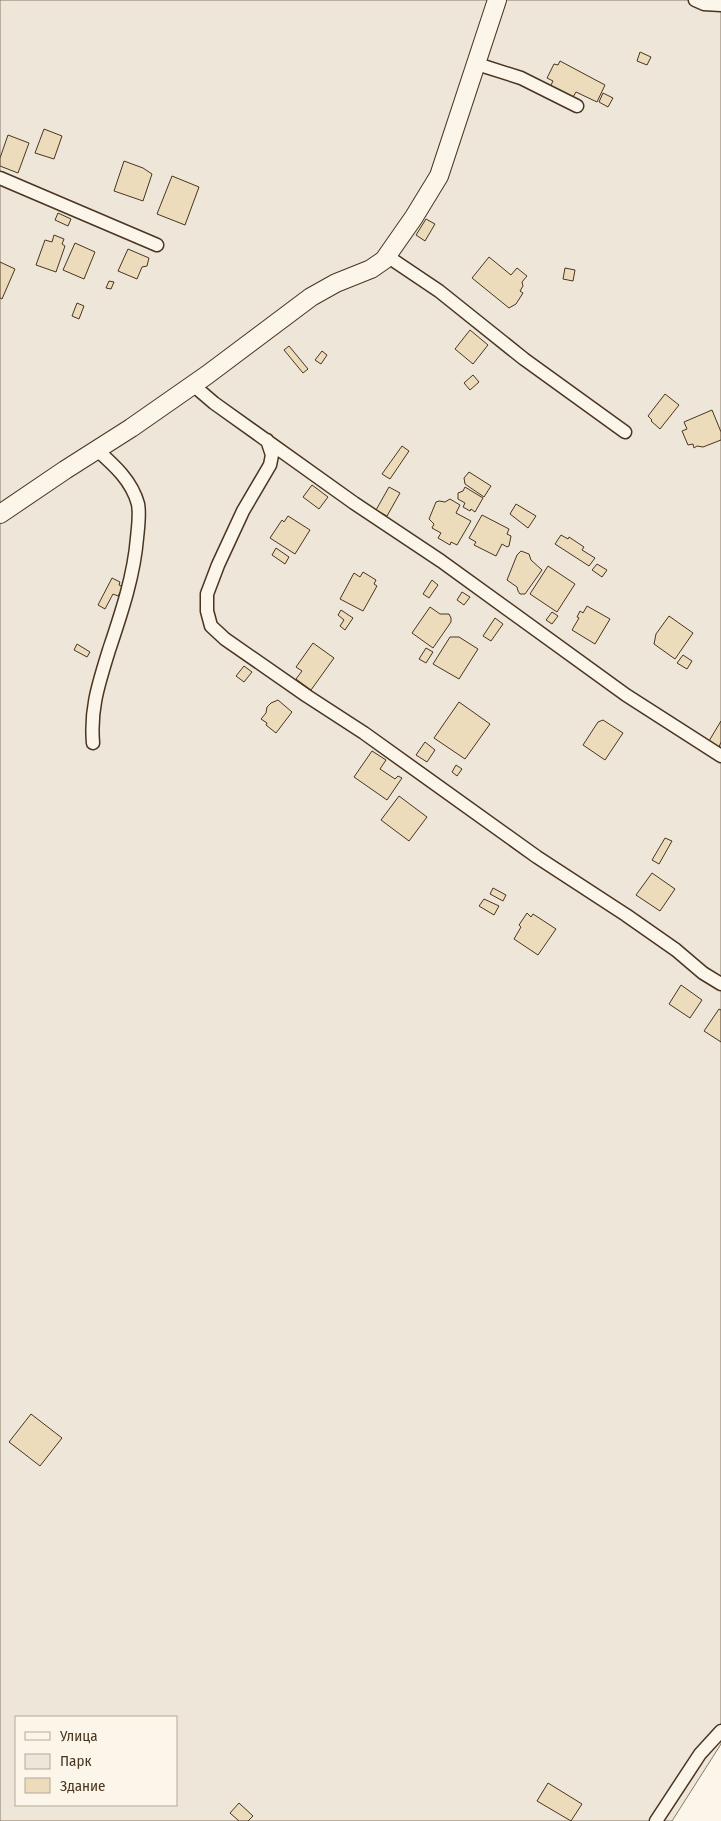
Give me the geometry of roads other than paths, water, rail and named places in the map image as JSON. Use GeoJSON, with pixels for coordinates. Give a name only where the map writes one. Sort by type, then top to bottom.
{"type":"FeatureCollection","features":[{"type":"Feature","properties":{"kind":"street"},"geometry":{"type":"LineString","coordinates":[[0,514],[193,385],[310,297],[336,283],[371,269],[387,256],[414,217],[438,176],[497,0]]}},
{"type":"Feature","properties":{"kind":"street"},"geometry":{"type":"LineString","coordinates":[[695,0],[704,4],[721,5]]}},
{"type":"Feature","properties":{"kind":"street"},"geometry":{"type":"LineString","coordinates":[[477,64],[521,78],[577,106]]}},
{"type":"Feature","properties":{"kind":"street"},"geometry":{"type":"LineString","coordinates":[[0,178],[157,245]]}},
{"type":"Feature","properties":{"kind":"street"},"geometry":{"type":"LineString","coordinates":[[387,256],[439,291],[524,359],[624,432]]}},
{"type":"Feature","properties":{"kind":"street"},"geometry":{"type":"LineString","coordinates":[[193,385],[214,403],[354,503],[441,561],[626,695],[721,756]]}},
{"type":"Feature","properties":{"kind":"street"},"geometry":{"type":"LineString","coordinates":[[267,440],[272,455],[270,465],[243,511],[207,594],[207,610],[211,626],[225,639],[364,733],[538,857],[633,920],[676,950],[703,973],[721,984]]}},
{"type":"Feature","properties":{"kind":"street"},"geometry":{"type":"LineString","coordinates":[[93,743],[91,722],[95,694],[136,558],[138,524],[138,504],[128,481],[97,450]]}},
{"type":"Feature","properties":{"kind":"street"},"geometry":{"type":"LineString","coordinates":[[656,1821],[700,1754],[721,1731]]}}]}
